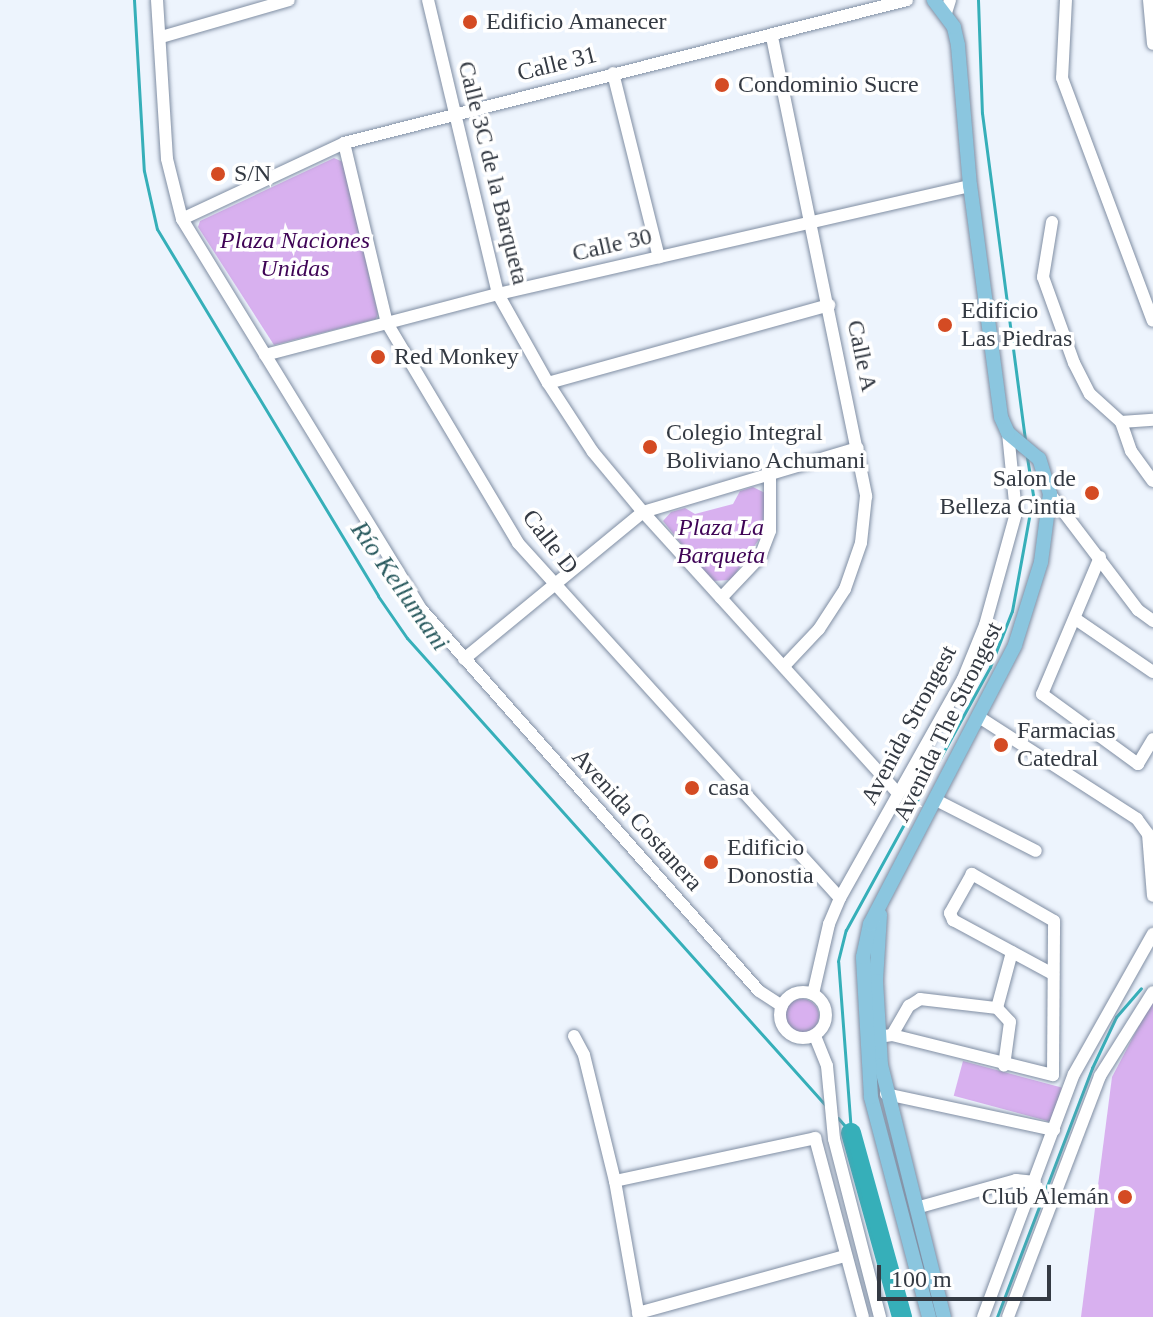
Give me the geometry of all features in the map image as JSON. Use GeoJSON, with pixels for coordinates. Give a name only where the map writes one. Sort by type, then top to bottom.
{"type":"FeatureCollection","features":[{"type":"Feature","properties":{"kind":"main road","name":"Avenida Strongest"},"geometry":{"type":"LineString","coordinates":[[934,0],[948,6],[958,45],[970,186],[1001,417],[1012,437]]}},
{"type":"Feature","properties":{"kind":"main road","name":"Avenida The Strongest"},"geometry":{"type":"LineString","coordinates":[[944,1317],[909,1209],[878,1096],[876,948],[883,899],[1015,645],[1029,601],[1047,530],[1050,494],[1046,470],[1032,452],[1012,437]]}},
{"type":"Feature","properties":{"kind":"main road","name":"Avenida The Strongest"},"geometry":{"type":"LineString","coordinates":[[909,1209],[929,1317]]}},
{"type":"Feature","properties":{"kind":"street","name":"Avenida Costanera"},"geometry":{"type":"LineString","coordinates":[[157,0],[170,179],[182,219],[421,609],[759,991],[782,1006]]}},
{"type":"Feature","properties":{"kind":"street"},"geometry":{"type":"LineString","coordinates":[[161,37],[289,0]]}},
{"type":"Feature","properties":{"kind":"street","name":"Calle 3C de la Barqueta"},"geometry":{"type":"LineString","coordinates":[[428,0],[498,294],[548,383],[593,452],[643,512],[898,793]]}},
{"type":"Feature","properties":{"kind":"street","name":"Calle 31"},"geometry":{"type":"LineString","coordinates":[[182,219],[344,143],[455,112],[772,37],[907,0]]}},
{"type":"Feature","properties":{"kind":"street"},"geometry":{"type":"LineString","coordinates":[[1066,0],[1062,78],[1153,321]]}},
{"type":"Feature","properties":{"kind":"street"},"geometry":{"type":"LineString","coordinates":[[1149,0],[1153,44]]}},
{"type":"Feature","properties":{"kind":"street","name":"Calle A"},"geometry":{"type":"LineString","coordinates":[[772,37],[866,496],[861,543],[845,589],[819,629],[785,665]]}},
{"type":"Feature","properties":{"kind":"street"},"geometry":{"type":"LineString","coordinates":[[613,73],[659,257]]}},
{"type":"Feature","properties":{"kind":"street","name":"Calle D"},"geometry":{"type":"LineString","coordinates":[[344,143],[387,323],[518,543],[840,898]]}},
{"type":"Feature","properties":{"kind":"street","name":"Calle 30"},"geometry":{"type":"LineString","coordinates":[[265,355],[498,294],[970,186]]}},
{"type":"Feature","properties":{"kind":"street"},"geometry":{"type":"LineString","coordinates":[[1052,222],[1043,277],[1081,380],[1121,422],[1131,451],[1153,481]]}},
{"type":"Feature","properties":{"kind":"street"},"geometry":{"type":"LineString","coordinates":[[548,383],[829,305]]}},
{"type":"Feature","properties":{"kind":"street"},"geometry":{"type":"LineString","coordinates":[[1121,422],[1153,420]]}},
{"type":"Feature","properties":{"kind":"street","name":"Avenida Strongest"},"geometry":{"type":"LineString","coordinates":[[813,994],[826,933],[840,898],[963,679],[1008,556],[1016,495],[1012,437]]}},
{"type":"Feature","properties":{"kind":"street"},"geometry":{"type":"LineString","coordinates":[[464,659],[643,512],[858,448]]}},
{"type":"Feature","properties":{"kind":"street"},"geometry":{"type":"LineString","coordinates":[[721,598],[743,580],[765,544],[774,502],[770,474]]}},
{"type":"Feature","properties":{"kind":"street"},"geometry":{"type":"LineString","coordinates":[[1050,494],[1138,610],[1153,621]]}},
{"type":"Feature","properties":{"kind":"street"},"geometry":{"type":"LineString","coordinates":[[1100,557],[1077,620],[1042,694],[1138,764],[1153,739]]}},
{"type":"Feature","properties":{"kind":"street"},"geometry":{"type":"LineString","coordinates":[[1077,620],[1153,672]]}},
{"type":"Feature","properties":{"kind":"street"},"geometry":{"type":"LineString","coordinates":[[979,717],[1103,794],[1150,831],[1153,896]]}},
{"type":"Feature","properties":{"kind":"street"},"geometry":{"type":"LineString","coordinates":[[936,800],[1036,851]]}},
{"type":"Feature","properties":{"kind":"street"},"geometry":{"type":"LineString","coordinates":[[878,1036],[1052,1077],[1054,921],[972,874],[951,916],[1053,974]]}},
{"type":"Feature","properties":{"kind":"street"},"geometry":{"type":"LineString","coordinates":[[983,1317],[1087,1047],[1153,934]]}},
{"type":"Feature","properties":{"kind":"street"},"geometry":{"type":"LineString","coordinates":[[997,1008],[1012,952]]}},
{"type":"Feature","properties":{"kind":"street"},"geometry":{"type":"LineString","coordinates":[[1008,1317],[1100,1076],[1153,992]]}},
{"type":"Feature","properties":{"kind":"street"},"geometry":{"type":"LineString","coordinates":[[815,1036],[802,1039],[788,1033],[780,1021],[782,1006],[795,993],[813,994],[827,1012],[815,1036],[827,1066],[843,1171],[880,1317]]}},
{"type":"Feature","properties":{"kind":"street"},"geometry":{"type":"LineString","coordinates":[[878,1036],[920,999],[997,1008],[1010,1022],[1004,1066]]}},
{"type":"Feature","properties":{"kind":"street"},"geometry":{"type":"LineString","coordinates":[[574,1036],[584,1055],[615,1181],[638,1315],[845,1256]]}},
{"type":"Feature","properties":{"kind":"street"},"geometry":{"type":"LineString","coordinates":[[878,1096],[1054,1130]]}},
{"type":"Feature","properties":{"kind":"street"},"geometry":{"type":"LineString","coordinates":[[615,1181],[815,1138],[863,1317]]}},
{"type":"Feature","properties":{"kind":"street"},"geometry":{"type":"LineString","coordinates":[[909,1209],[1016,1180],[1035,1182]]}},
{"type":"Feature","properties":{"kind":"green space","name":"Plaza Naciones Unidas"},"geometry":{"type":"Polygon","coordinates":[[[334,158],[343,162],[378,314],[376,319],[274,345],[198,227],[200,221],[334,158]]]}},
{"type":"Feature","properties":{"kind":"green space","name":"Plaza La Barqueta"},"geometry":{"type":"Polygon","coordinates":[[[753,487],[765,493],[762,535],[731,580],[711,581],[663,521],[671,512],[685,508],[695,514],[733,504],[740,491],[753,487]]]}},
{"type":"Feature","properties":{"kind":"green space"},"geometry":{"type":"Polygon","coordinates":[[[802,999],[814,1004],[819,1016],[814,1028],[802,1033],[790,1028],[785,1016],[790,1004],[802,999]]]}},
{"type":"Feature","properties":{"kind":"green space","name":"Club Alemán"},"geometry":{"type":"Polygon","coordinates":[[[1153,999],[1153,1317],[1081,1317],[1112,1077],[1153,999]]]}},
{"type":"Feature","properties":{"kind":"green space"},"geometry":{"type":"Polygon","coordinates":[[[963,1061],[1062,1087],[1052,1122],[954,1096],[963,1061]]]}},
{"type":"Feature","properties":{"kind":"waterway","name":"Río Kellumani"},"geometry":{"type":"LineString","coordinates":[[134,0],[144,171],[157,229],[378,596],[407,638],[827,1107]]}},
{"type":"Feature","properties":{"kind":"waterway"},"geometry":{"type":"LineString","coordinates":[[978,0],[982,113],[1025,441]]}},
{"type":"Feature","properties":{"kind":"waterway"},"geometry":{"type":"LineString","coordinates":[[851,1132],[838,961],[846,930],[990,667],[1012,611],[1033,495],[1027,457]]}},
{"type":"Feature","properties":{"kind":"waterway"},"geometry":{"type":"LineString","coordinates":[[997,1317],[1092,1068],[1116,1017],[1141,988]]}},
{"type":"Feature","properties":{"kind":"waterway","name":"Río Kellumani"},"geometry":{"type":"LineString","coordinates":[[838,1118],[851,1133]]}},
{"type":"Feature","properties":{"kind":"waterway"},"geometry":{"type":"LineString","coordinates":[[851,1133],[902,1317]]}},
{"type":"Feature","properties":{"kind":"place","name":"Edificio Amanecer"},"geometry":{"type":"Point","coordinates":[470,22]}},
{"type":"Feature","properties":{"kind":"place","name":"Condominio Sucre"},"geometry":{"type":"Point","coordinates":[722,85]}},
{"type":"Feature","properties":{"kind":"place","name":"S/N"},"geometry":{"type":"Point","coordinates":[218,174]}},
{"type":"Feature","properties":{"kind":"place","name":"Edificio Las Piedras"},"geometry":{"type":"Point","coordinates":[945,325]}},
{"type":"Feature","properties":{"kind":"place","name":"Red Monkey"},"geometry":{"type":"Point","coordinates":[378,357]}},
{"type":"Feature","properties":{"kind":"place","name":"Colegio Integral Boliviano Achumani"},"geometry":{"type":"Point","coordinates":[650,447]}},
{"type":"Feature","properties":{"kind":"place","name":"Salon de Belleza Cintia"},"geometry":{"type":"Point","coordinates":[1092,493]}},
{"type":"Feature","properties":{"kind":"place","name":"Farmacias Catedral"},"geometry":{"type":"Point","coordinates":[1001,745]}},
{"type":"Feature","properties":{"kind":"place","name":"casa"},"geometry":{"type":"Point","coordinates":[692,788]}},
{"type":"Feature","properties":{"kind":"place","name":"Edificio Donostia"},"geometry":{"type":"Point","coordinates":[711,862]}},
{"type":"Feature","properties":{"kind":"place","name":"Club Alemán"},"geometry":{"type":"Point","coordinates":[1125,1197]}}]}
